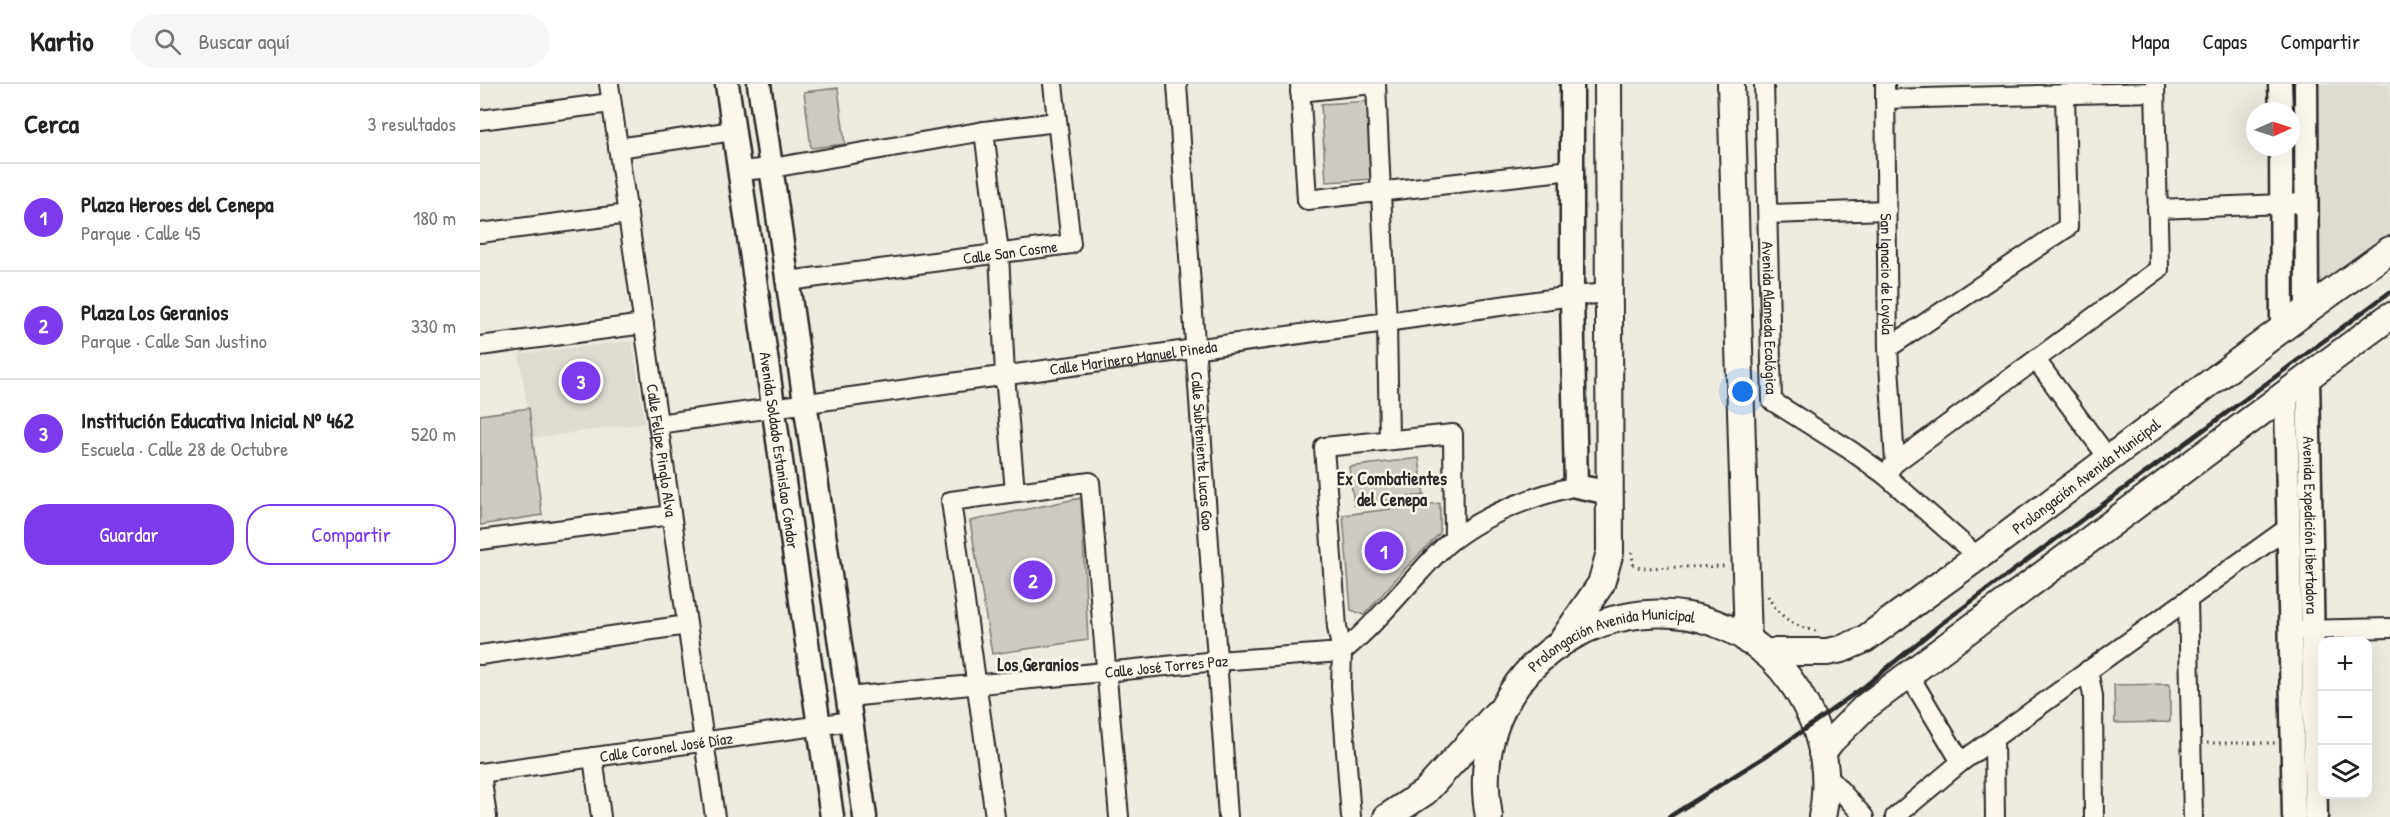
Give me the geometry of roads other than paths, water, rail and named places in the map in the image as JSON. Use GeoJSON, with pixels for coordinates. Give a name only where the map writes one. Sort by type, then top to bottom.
{"type":"FeatureCollection","features":[{"type":"Feature","properties":{"kind":"main road"},"geometry":{"type":"LineString","coordinates":[[1561,642],[1601,584],[1610,552],[1608,84]]}},
{"type":"Feature","properties":{"kind":"main road","name":"Avenida Alameda Ecológica"},"geometry":{"type":"LineString","coordinates":[[1731,84],[1744,566],[1756,646]]}},
{"type":"Feature","properties":{"kind":"main road","name":"Prolongación Avenida Municipal"},"geometry":{"type":"LineString","coordinates":[[1756,646],[1827,652],[1854,645],[1978,557],[2390,250]]}},
{"type":"Feature","properties":{"kind":"main road"},"geometry":{"type":"LineString","coordinates":[[1824,763],[1830,741],[1865,707],[2390,316]]}},
{"type":"Feature","properties":{"kind":"main road","name":"Prolongación Avenida Municipal"},"geometry":{"type":"LineString","coordinates":[[1387,817],[1425,792],[1483,730],[1531,668],[1561,642],[1578,632],[1615,618],[1654,613],[1674,614],[1712,623],[1756,646],[1791,681],[1802,697],[1814,723],[1824,763],[1822,817]]}},
{"type":"Feature","properties":{"kind":"main road","name":"Prolongación Avenida Municipal"},"geometry":{"type":"LineString","coordinates":[[1489,817],[1486,795],[1488,756],[1496,727],[1508,700]]}},
{"type":"Feature","properties":{"kind":"street","name":"Calle Felipe Pinglo Alva"},"geometry":{"type":"LineString","coordinates":[[609,84],[715,817]]}},
{"type":"Feature","properties":{"kind":"street","name":"Avenida Soldado Estanislao Cóndor"},"geometry":{"type":"LineString","coordinates":[[727,84],[832,817]]}},
{"type":"Feature","properties":{"kind":"street","name":"Avenida Soldado Estanislao Cóndor"},"geometry":{"type":"LineString","coordinates":[[759,84],[865,817]]}},
{"type":"Feature","properties":{"kind":"street","name":"Calle San Cosme"},"geometry":{"type":"LineString","coordinates":[[788,281],[1071,244],[1053,84]]}},
{"type":"Feature","properties":{"kind":"street","name":"Calle Subteniente Lucas Gao"},"geometry":{"type":"LineString","coordinates":[[1177,84],[1228,817]]}},
{"type":"Feature","properties":{"kind":"street"},"geometry":{"type":"LineString","coordinates":[[1389,440],[1388,322],[1381,191],[1374,84],[1300,88],[1307,200],[1381,191],[1571,170]]}},
{"type":"Feature","properties":{"kind":"street"},"geometry":{"type":"LineString","coordinates":[[1572,84],[1572,296],[1576,486]]}},
{"type":"Feature","properties":{"kind":"street","name":"Avenida Alameda Ecológica"},"geometry":{"type":"LineString","coordinates":[[1764,84],[1772,401],[1850,450],[1890,469],[1978,557]]}},
{"type":"Feature","properties":{"kind":"street"},"geometry":{"type":"LineString","coordinates":[[2280,84],[2281,102]]}},
{"type":"Feature","properties":{"kind":"street"},"geometry":{"type":"LineString","coordinates":[[2306,84],[2307,310]]}},
{"type":"Feature","properties":{"kind":"street"},"geometry":{"type":"LineString","coordinates":[[1885,92],[2065,94],[2155,88],[2159,269],[1890,469]]}},
{"type":"Feature","properties":{"kind":"street","name":"San Ignacio de Loyola"},"geometry":{"type":"LineString","coordinates":[[1885,92],[1890,469]]}},
{"type":"Feature","properties":{"kind":"street"},"geometry":{"type":"LineString","coordinates":[[1888,348],[2068,227],[2065,94]]}},
{"type":"Feature","properties":{"kind":"street"},"geometry":{"type":"LineString","coordinates":[[480,120],[611,103]]}},
{"type":"Feature","properties":{"kind":"street"},"geometry":{"type":"LineString","coordinates":[[739,171],[772,168],[984,131],[1057,122]]}},
{"type":"Feature","properties":{"kind":"street"},"geometry":{"type":"LineString","coordinates":[[618,148],[733,131]]}},
{"type":"Feature","properties":{"kind":"street"},"geometry":{"type":"LineString","coordinates":[[984,131],[999,253],[1005,375],[1016,492]]}},
{"type":"Feature","properties":{"kind":"street"},"geometry":{"type":"LineString","coordinates":[[2281,156],[2282,329]]}},
{"type":"Feature","properties":{"kind":"street"},"geometry":{"type":"LineString","coordinates":[[2157,209],[2306,203]]}},
{"type":"Feature","properties":{"kind":"street"},"geometry":{"type":"LineString","coordinates":[[1768,214],[1887,210]]}},
{"type":"Feature","properties":{"kind":"street"},"geometry":{"type":"LineString","coordinates":[[480,233],[628,214]]}},
{"type":"Feature","properties":{"kind":"street","name":"Calle Marinero Manuel Pineda"},"geometry":{"type":"LineString","coordinates":[[658,424],[1572,296],[1609,293]]}},
{"type":"Feature","properties":{"kind":"street"},"geometry":{"type":"LineString","coordinates":[[480,346],[644,324]]}},
{"type":"Feature","properties":{"kind":"street"},"geometry":{"type":"LineString","coordinates":[[2036,360],[2109,459]]}},
{"type":"Feature","properties":{"kind":"street","name":"Avenida Expedición Libertadora"},"geometry":{"type":"LineString","coordinates":[[2294,817],[2294,742],[2302,630],[2308,377]]}},
{"type":"Feature","properties":{"kind":"street","name":"Avenida Expedición Libertadora"},"geometry":{"type":"LineString","coordinates":[[2286,394],[2289,527],[2302,630],[2316,817]]}},
{"type":"Feature","properties":{"kind":"street"},"geometry":{"type":"LineString","coordinates":[[1740,406],[1772,401]]}},
{"type":"Feature","properties":{"kind":"street"},"geometry":{"type":"LineString","coordinates":[[1351,817],[1341,686],[1342,652],[1337,627],[1324,447],[1453,434],[1454,538]]}},
{"type":"Feature","properties":{"kind":"street"},"geometry":{"type":"LineString","coordinates":[[995,817],[951,501],[1090,482],[1119,817]]}},
{"type":"Feature","properties":{"kind":"street"},"geometry":{"type":"LineString","coordinates":[[1342,652],[1363,634],[1454,538],[1489,517],[1535,497],[1576,486],[1610,493]]}},
{"type":"Feature","properties":{"kind":"street"},"geometry":{"type":"LineString","coordinates":[[480,540],[671,514]]}},
{"type":"Feature","properties":{"kind":"street"},"geometry":{"type":"LineString","coordinates":[[1896,817],[1961,762],[2289,527]]}},
{"type":"Feature","properties":{"kind":"street"},"geometry":{"type":"LineString","coordinates":[[2188,600],[2193,817]]}},
{"type":"Feature","properties":{"kind":"street"},"geometry":{"type":"LineString","coordinates":[[480,655],[687,625]]}},
{"type":"Feature","properties":{"kind":"street"},"geometry":{"type":"LineString","coordinates":[[2302,630],[2390,628]]}},
{"type":"Feature","properties":{"kind":"street","name":"Calle José Torres Paz"},"geometry":{"type":"LineString","coordinates":[[848,697],[1342,652]]}},
{"type":"Feature","properties":{"kind":"street"},"geometry":{"type":"LineString","coordinates":[[2088,669],[2093,696],[2094,817]]}},
{"type":"Feature","properties":{"kind":"street"},"geometry":{"type":"LineString","coordinates":[[1908,675],[1961,762]]}},
{"type":"Feature","properties":{"kind":"street","name":"Calle Coronel José Díaz"},"geometry":{"type":"LineString","coordinates":[[481,773],[851,721]]}},
{"type":"Feature","properties":{"kind":"street"},"geometry":{"type":"LineString","coordinates":[[1994,739],[1995,817]]}},
{"type":"Feature","properties":{"kind":"street"},"geometry":{"type":"LineString","coordinates":[[593,757],[601,817]]}},
{"type":"Feature","properties":{"kind":"street"},"geometry":{"type":"LineString","coordinates":[[1824,763],[1864,817]]}},
{"type":"Feature","properties":{"kind":"street"},"geometry":{"type":"LineString","coordinates":[[481,773],[488,817]]}},
{"type":"Feature","properties":{"kind":"railway"},"geometry":{"type":"LineString","coordinates":[[1669,817],[1777,749],[1865,686],[1941,624],[2390,292]]}},
{"type":"Feature","properties":{"kind":"place","name":"Institución Educativa Inicial Nº 462"},"geometry":{"type":"Point","coordinates":[581,381]}},
{"type":"Feature","properties":{"kind":"place","name":"Plaza Heroes del Cenepa"},"geometry":{"type":"Point","coordinates":[1384,551]}},
{"type":"Feature","properties":{"kind":"place","name":"Plaza Los Geranios"},"geometry":{"type":"Point","coordinates":[1033,580]}},
{"type":"Feature","properties":{"kind":"district","name":"Ex Combatientes del Cenepa"},"geometry":{"type":"Point","coordinates":[1392,488]}},
{"type":"Feature","properties":{"kind":"district","name":"Los Geranios"},"geometry":{"type":"Point","coordinates":[1038,664]}}]}
